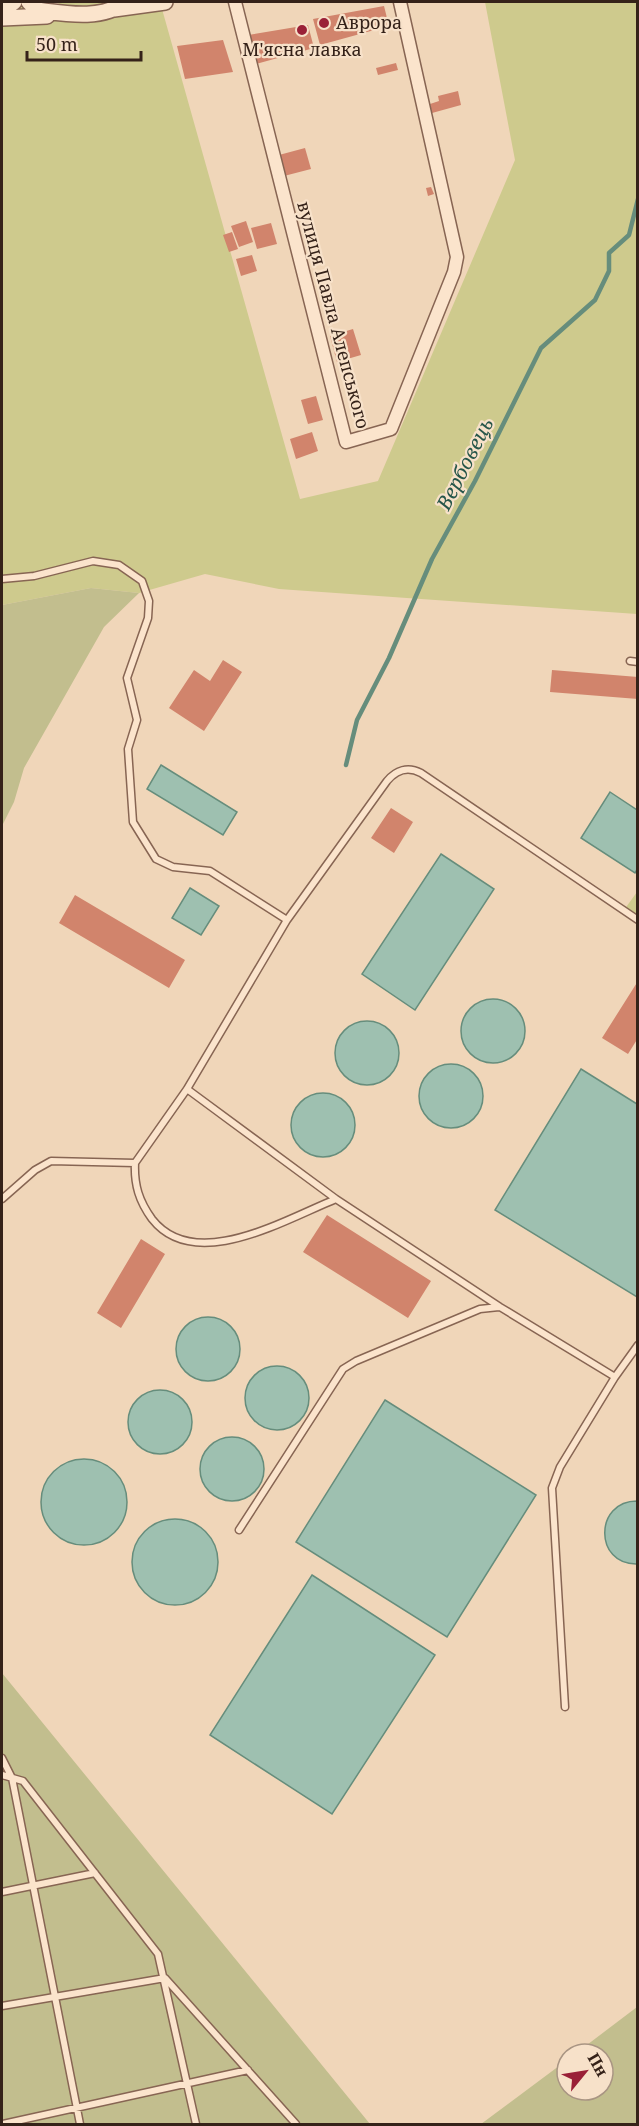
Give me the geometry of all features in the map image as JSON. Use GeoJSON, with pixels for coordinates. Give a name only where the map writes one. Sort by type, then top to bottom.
{"type":"FeatureCollection","features":[{"type":"Feature","properties":{"kind":"street"},"geometry":{"type":"LineString","coordinates":[[29,2],[37,10],[74,15]]}},
{"type":"Feature","properties":{"kind":"street"},"geometry":{"type":"LineString","coordinates":[[6,8],[74,15],[117,6],[165,2]]}},
{"type":"Feature","properties":{"kind":"street","name":"вулиця Павла Алепського"},"geometry":{"type":"LineString","coordinates":[[235,2],[346,442],[391,429],[454,272],[457,257],[400,2]]}},
{"type":"Feature","properties":{"kind":"lane"},"geometry":{"type":"LineString","coordinates":[[2,579],[34,576],[93,561],[119,565],[142,581],[149,601],[148,618],[127,678],[137,720],[128,749],[133,822],[156,859],[173,867],[210,871],[287,920]]}},
{"type":"Feature","properties":{"kind":"lane"},"geometry":{"type":"LineString","coordinates":[[336,1199],[233,1239],[211,1244],[194,1243],[167,1234],[150,1216],[136,1186],[135,1163],[187,1089],[287,920],[387,781],[396,772],[409,769],[421,773],[638,920]]}},
{"type":"Feature","properties":{"kind":"lane"},"geometry":{"type":"LineString","coordinates":[[187,1089],[336,1199],[500,1307],[615,1377]]}},
{"type":"Feature","properties":{"kind":"lane"},"geometry":{"type":"LineString","coordinates":[[2,1199],[35,1170],[51,1161],[135,1163]]}},
{"type":"Feature","properties":{"kind":"lane"},"geometry":{"type":"LineString","coordinates":[[239,1530],[343,1369],[356,1360],[480,1309],[500,1307]]}},
{"type":"Feature","properties":{"kind":"lane"},"geometry":{"type":"LineString","coordinates":[[565,1707],[552,1488],[560,1467],[615,1377],[638,1345]]}},
{"type":"Feature","properties":{"kind":"lane"},"geometry":{"type":"LineString","coordinates":[[2,1758],[12,1778],[80,2124]]}},
{"type":"Feature","properties":{"kind":"lane"},"geometry":{"type":"LineString","coordinates":[[2,1775],[23,1781],[158,1954],[196,2124]]}},
{"type":"Feature","properties":{"kind":"lane"},"geometry":{"type":"LineString","coordinates":[[2,1892],[95,1873]]}},
{"type":"Feature","properties":{"kind":"lane"},"geometry":{"type":"LineString","coordinates":[[2,2007],[165,1978]]}},
{"type":"Feature","properties":{"kind":"lane"},"geometry":{"type":"LineString","coordinates":[[165,1978],[296,2124]]}},
{"type":"Feature","properties":{"kind":"lane"},"geometry":{"type":"LineString","coordinates":[[3,2124],[189,2085],[248,2070]]}},
{"type":"Feature","properties":{"kind":"shaded area"},"geometry":{"type":"Polygon","coordinates":[[[23,2],[32,8],[162,9],[300,499],[378,481],[515,160],[485,2],[637,2],[637,614],[279,589],[205,574],[139,593],[91,588],[2,605],[2,18],[14,15],[23,2]]]}},
{"type":"Feature","properties":{"kind":"shaded area"},"geometry":{"type":"Polygon","coordinates":[[[56,2],[113,2],[69,10],[56,2]]]}},
{"type":"Feature","properties":{"kind":"shaded area"},"geometry":{"type":"Polygon","coordinates":[[[91,588],[139,593],[104,627],[24,768],[14,802],[2,826],[2,605],[91,588]]]}},
{"type":"Feature","properties":{"kind":"shaded area"},"geometry":{"type":"Polygon","coordinates":[[[161,765],[237,812],[223,835],[147,789],[161,765]]]}},
{"type":"Feature","properties":{"kind":"shaded area"},"geometry":{"type":"Polygon","coordinates":[[[610,792],[637,810],[638,868],[635,873],[581,838],[610,792]]]}},
{"type":"Feature","properties":{"kind":"shaded area"},"geometry":{"type":"Polygon","coordinates":[[[441,854],[494,889],[415,1010],[362,974],[441,854]]]}},
{"type":"Feature","properties":{"kind":"shaded area"},"geometry":{"type":"Polygon","coordinates":[[[190,888],[219,906],[201,935],[172,918],[190,888]]]}},
{"type":"Feature","properties":{"kind":"shaded area"},"geometry":{"type":"Polygon","coordinates":[[[637,892],[637,920],[624,910],[637,892]]]}},
{"type":"Feature","properties":{"kind":"shaded area"},"geometry":{"type":"Polygon","coordinates":[[[493,999],[511,1005],[519,1013],[525,1031],[519,1049],[511,1057],[493,1063],[475,1057],[467,1049],[461,1031],[467,1013],[475,1005],[493,999]]]}},
{"type":"Feature","properties":{"kind":"shaded area"},"geometry":{"type":"Polygon","coordinates":[[[367,1021],[385,1027],[393,1035],[399,1053],[393,1071],[385,1079],[367,1085],[349,1079],[341,1071],[335,1053],[341,1035],[349,1027],[367,1021]]]}},
{"type":"Feature","properties":{"kind":"shaded area"},"geometry":{"type":"Polygon","coordinates":[[[451,1064],[469,1070],[477,1078],[483,1096],[477,1114],[469,1122],[451,1128],[433,1122],[425,1114],[419,1096],[425,1078],[433,1070],[451,1064]]]}},
{"type":"Feature","properties":{"kind":"shaded area"},"geometry":{"type":"Polygon","coordinates":[[[581,1069],[637,1104],[637,1297],[495,1210],[581,1069]]]}},
{"type":"Feature","properties":{"kind":"shaded area"},"geometry":{"type":"Polygon","coordinates":[[[323,1093],[341,1099],[349,1107],[355,1125],[349,1143],[341,1151],[323,1157],[305,1151],[297,1143],[291,1125],[297,1107],[305,1099],[323,1093]]]}},
{"type":"Feature","properties":{"kind":"shaded area"},"geometry":{"type":"Polygon","coordinates":[[[208,1317],[226,1323],[234,1331],[240,1349],[234,1367],[226,1375],[208,1381],[190,1375],[182,1367],[176,1349],[182,1331],[190,1323],[208,1317]]]}},
{"type":"Feature","properties":{"kind":"shaded area"},"geometry":{"type":"Polygon","coordinates":[[[277,1366],[300,1375],[309,1398],[300,1421],[277,1430],[254,1421],[245,1398],[254,1375],[277,1366]]]}},
{"type":"Feature","properties":{"kind":"shaded area"},"geometry":{"type":"Polygon","coordinates":[[[160,1390],[178,1396],[186,1404],[192,1422],[186,1440],[178,1448],[160,1454],[142,1448],[134,1440],[128,1422],[134,1404],[142,1396],[160,1390]]]}},
{"type":"Feature","properties":{"kind":"shaded area"},"geometry":{"type":"Polygon","coordinates":[[[385,1400],[536,1495],[447,1637],[296,1542],[385,1400]]]}},
{"type":"Feature","properties":{"kind":"shaded area"},"geometry":{"type":"Polygon","coordinates":[[[232,1437],[250,1442],[255,1446],[259,1451],[264,1469],[259,1487],[255,1492],[250,1496],[232,1501],[214,1496],[209,1492],[205,1487],[200,1469],[205,1451],[209,1446],[214,1442],[232,1437]]]}},
{"type":"Feature","properties":{"kind":"shaded area"},"geometry":{"type":"Polygon","coordinates":[[[84,1459],[108,1466],[120,1478],[127,1502],[120,1526],[108,1538],[84,1545],[60,1538],[48,1526],[41,1502],[48,1478],[60,1466],[84,1459]]]}},
{"type":"Feature","properties":{"kind":"shaded area"},"geometry":{"type":"Polygon","coordinates":[[[637,1501],[637,1564],[623,1562],[613,1555],[607,1545],[605,1533],[607,1521],[613,1511],[623,1504],[637,1501]]]}},
{"type":"Feature","properties":{"kind":"shaded area"},"geometry":{"type":"Polygon","coordinates":[[[175,1519],[199,1526],[211,1538],[218,1562],[211,1586],[199,1598],[175,1605],[151,1598],[139,1586],[132,1562],[139,1538],[151,1526],[175,1519]]]}},
{"type":"Feature","properties":{"kind":"shaded area"},"geometry":{"type":"Polygon","coordinates":[[[312,1575],[435,1655],[332,1814],[210,1735],[312,1575]]]}},
{"type":"Feature","properties":{"kind":"shaded area"},"geometry":{"type":"Polygon","coordinates":[[[2,1673],[370,2124],[2,2124],[2,1673]]]}},
{"type":"Feature","properties":{"kind":"shaded area"},"geometry":{"type":"Polygon","coordinates":[[[637,2007],[637,2124],[481,2124],[555,2069],[555,2102],[615,2102],[615,2042],[591,2042],[637,2007]]]}},
{"type":"Feature","properties":{"kind":"building"},"geometry":{"type":"Polygon","coordinates":[[[384,6],[389,26],[320,45],[313,19],[384,6]]]}},
{"type":"Feature","properties":{"kind":"building"},"geometry":{"type":"Polygon","coordinates":[[[308,25],[314,48],[256,64],[248,35],[308,25]]]}},
{"type":"Feature","properties":{"kind":"building"},"geometry":{"type":"Polygon","coordinates":[[[223,40],[233,72],[185,79],[177,46],[223,40]]]}},
{"type":"Feature","properties":{"kind":"building"},"geometry":{"type":"Polygon","coordinates":[[[396,63],[398,70],[378,75],[376,68],[396,63]]]}},
{"type":"Feature","properties":{"kind":"building"},"geometry":{"type":"Polygon","coordinates":[[[458,91],[461,105],[432,113],[430,104],[439,101],[438,96],[458,91]]]}},
{"type":"Feature","properties":{"kind":"building"},"geometry":{"type":"Polygon","coordinates":[[[305,148],[311,169],[284,176],[279,155],[305,148]]]}},
{"type":"Feature","properties":{"kind":"building"},"geometry":{"type":"Polygon","coordinates":[[[431,187],[434,194],[428,196],[426,188],[431,187]]]}},
{"type":"Feature","properties":{"kind":"building"},"geometry":{"type":"Polygon","coordinates":[[[246,221],[253,242],[239,247],[231,226],[246,221]]]}},
{"type":"Feature","properties":{"kind":"building"},"geometry":{"type":"Polygon","coordinates":[[[271,223],[277,244],[257,249],[251,228],[271,223]]]}},
{"type":"Feature","properties":{"kind":"building"},"geometry":{"type":"Polygon","coordinates":[[[232,232],[238,249],[229,252],[223,235],[232,232]]]}},
{"type":"Feature","properties":{"kind":"building"},"geometry":{"type":"Polygon","coordinates":[[[252,255],[257,271],[241,276],[236,259],[252,255]]]}},
{"type":"Feature","properties":{"kind":"building"},"geometry":{"type":"Polygon","coordinates":[[[353,329],[361,355],[337,362],[330,336],[353,329]]]}},
{"type":"Feature","properties":{"kind":"building"},"geometry":{"type":"Polygon","coordinates":[[[316,396],[323,420],[308,424],[301,400],[316,396]]]}},
{"type":"Feature","properties":{"kind":"building"},"geometry":{"type":"Polygon","coordinates":[[[312,432],[318,451],[296,459],[290,439],[312,432]]]}},
{"type":"Feature","properties":{"kind":"building"},"geometry":{"type":"Polygon","coordinates":[[[223,660],[242,672],[204,731],[169,708],[194,670],[210,681],[223,660]]]}},
{"type":"Feature","properties":{"kind":"building"},"geometry":{"type":"Polygon","coordinates":[[[552,670],[638,677],[638,699],[550,692],[552,670]]]}},
{"type":"Feature","properties":{"kind":"building"},"geometry":{"type":"Polygon","coordinates":[[[391,808],[413,822],[394,853],[371,838],[391,808]]]}},
{"type":"Feature","properties":{"kind":"building"},"geometry":{"type":"Polygon","coordinates":[[[75,895],[185,960],[169,988],[59,923],[75,895]]]}},
{"type":"Feature","properties":{"kind":"building"},"geometry":{"type":"Polygon","coordinates":[[[638,981],[638,1038],[628,1054],[602,1038],[638,981]]]}},
{"type":"Feature","properties":{"kind":"building"},"geometry":{"type":"Polygon","coordinates":[[[327,1215],[431,1281],[408,1318],[303,1252],[327,1215]]]}},
{"type":"Feature","properties":{"kind":"building"},"geometry":{"type":"Polygon","coordinates":[[[141,1239],[165,1254],[121,1328],[97,1313],[141,1239]]]}},
{"type":"Feature","properties":{"kind":"waterway","name":"Вербовець"},"geometry":{"type":"LineString","coordinates":[[346,765],[357,720],[389,658],[432,559],[475,481],[541,348],[595,300],[609,271],[609,253],[629,235],[638,199]]}},
{"type":"Feature","properties":{"kind":"place","name":"Аврора"},"geometry":{"type":"Point","coordinates":[324,23]}},
{"type":"Feature","properties":{"kind":"place","name":"М'ясна лавка"},"geometry":{"type":"Point","coordinates":[302,30]}}]}
